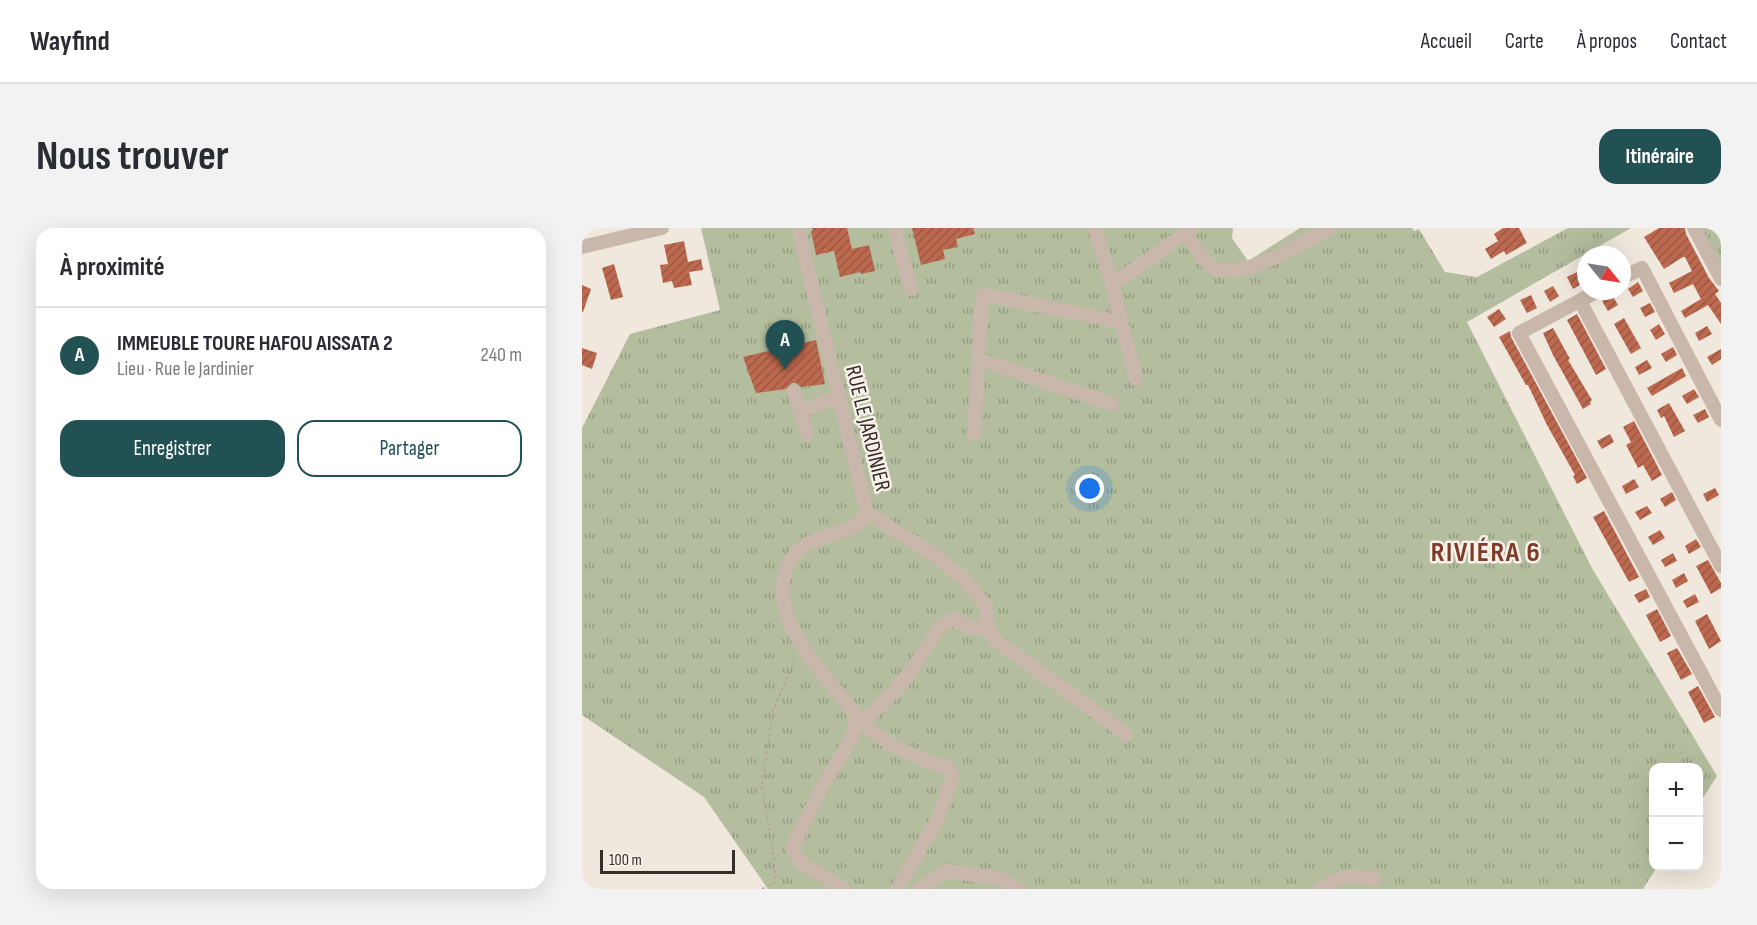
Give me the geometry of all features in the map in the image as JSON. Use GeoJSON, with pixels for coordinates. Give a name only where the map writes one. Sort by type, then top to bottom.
{"type":"FeatureCollection","features":[{"type":"Feature","properties":{"kind":"street"},"geometry":{"type":"LineString","coordinates":[[582,247],[617,233],[662,228]]}},
{"type":"Feature","properties":{"kind":"street","name":"RUE LE JARDINIER"},"geometry":{"type":"LineString","coordinates":[[798,228],[867,513],[860,523],[799,548],[784,576],[782,593],[792,627],[802,645],[851,708],[856,720]]}},
{"type":"Feature","properties":{"kind":"street"},"geometry":{"type":"LineString","coordinates":[[894,228],[911,289]]}},
{"type":"Feature","properties":{"kind":"street"},"geometry":{"type":"LineString","coordinates":[[1095,228],[1136,379]]}},
{"type":"Feature","properties":{"kind":"street"},"geometry":{"type":"LineString","coordinates":[[1112,285],[1189,231],[1210,266],[1228,271],[1240,270],[1265,262],[1330,228]]}},
{"type":"Feature","properties":{"kind":"street"},"geometry":{"type":"LineString","coordinates":[[1694,228],[1721,279]]}},
{"type":"Feature","properties":{"kind":"street"},"geometry":{"type":"LineString","coordinates":[[1631,273],[1641,268],[1721,420]]}},
{"type":"Feature","properties":{"kind":"street"},"geometry":{"type":"LineString","coordinates":[[974,434],[982,296],[987,295],[1121,322]]}},
{"type":"Feature","properties":{"kind":"street"},"geometry":{"type":"LineString","coordinates":[[1721,566],[1580,301],[1519,333],[1721,710]]}},
{"type":"Feature","properties":{"kind":"street"},"geometry":{"type":"LineString","coordinates":[[978,359],[1112,404]]}},
{"type":"Feature","properties":{"kind":"street"},"geometry":{"type":"LineString","coordinates":[[794,392],[808,435]]}},
{"type":"Feature","properties":{"kind":"street"},"geometry":{"type":"LineString","coordinates":[[800,411],[840,396]]}},
{"type":"Feature","properties":{"kind":"street"},"geometry":{"type":"LineString","coordinates":[[867,513],[933,554],[963,578],[986,606],[988,627],[994,639],[1126,734]]}},
{"type":"Feature","properties":{"kind":"street"},"geometry":{"type":"LineString","coordinates":[[856,720],[870,716],[907,677],[942,624],[954,619],[972,629],[988,627]]}},
{"type":"Feature","properties":{"kind":"street"},"geometry":{"type":"LineString","coordinates":[[843,889],[800,862],[792,848],[825,782],[852,738],[856,720]]}},
{"type":"Feature","properties":{"kind":"street"},"geometry":{"type":"LineString","coordinates":[[856,720],[892,745],[948,768],[953,776],[937,821],[897,889]]}},
{"type":"Feature","properties":{"kind":"street"},"geometry":{"type":"LineString","coordinates":[[919,889],[946,871],[998,878],[1019,889]]}},
{"type":"Feature","properties":{"kind":"street"},"geometry":{"type":"LineString","coordinates":[[1320,889],[1338,879],[1352,875],[1374,879]]}},
{"type":"Feature","properties":{"kind":"path"},"geometry":{"type":"LineString","coordinates":[[762,889],[776,882],[762,786],[773,710],[802,645]]}},
{"type":"Feature","properties":{"kind":"green space"},"geometry":{"type":"Polygon","coordinates":[[[701,228],[1233,228],[1232,238],[1248,261],[1300,228],[1412,228],[1414,231],[1419,229],[1445,272],[1477,277],[1568,228],[1631,228],[1600,246],[1577,246],[1577,259],[1467,322],[1593,570],[1717,776],[1703,798],[1703,763],[1649,763],[1649,871],[1654,871],[1643,889],[768,889],[704,797],[582,715],[582,428],[630,334],[720,310],[701,228]]]}},
{"type":"Feature","properties":{"kind":"green space"},"geometry":{"type":"Polygon","coordinates":[[[1699,228],[1721,228],[1721,268],[1699,228]]]}},
{"type":"Feature","properties":{"kind":"building"},"geometry":{"type":"Polygon","coordinates":[[[812,228],[847,228],[852,249],[869,245],[875,271],[840,277],[834,251],[816,255],[812,228]]]}},
{"type":"Feature","properties":{"kind":"building"},"geometry":{"type":"Polygon","coordinates":[[[912,228],[973,228],[975,234],[956,239],[958,247],[943,250],[945,259],[921,265],[912,228]]]}},
{"type":"Feature","properties":{"kind":"building"},"geometry":{"type":"Polygon","coordinates":[[[1503,228],[1519,228],[1527,243],[1506,255],[1504,251],[1491,259],[1485,249],[1498,241],[1494,234],[1503,228]]]}},
{"type":"Feature","properties":{"kind":"building"},"geometry":{"type":"Polygon","coordinates":[[[1659,228],[1685,228],[1709,278],[1719,291],[1715,294],[1721,303],[1721,324],[1708,305],[1685,318],[1681,311],[1701,299],[1693,284],[1674,293],[1669,283],[1692,271],[1685,257],[1664,269],[1644,237],[1659,228]]]}},
{"type":"Feature","properties":{"kind":"building"},"geometry":{"type":"Polygon","coordinates":[[[684,241],[688,262],[701,259],[703,270],[689,272],[692,285],[674,288],[672,281],[663,283],[660,265],[668,264],[664,245],[684,241]]]}},
{"type":"Feature","properties":{"kind":"building"},"geometry":{"type":"Polygon","coordinates":[[[614,264],[623,297],[611,300],[602,268],[614,264]]]}},
{"type":"Feature","properties":{"kind":"building"},"geometry":{"type":"Polygon","coordinates":[[[1577,272],[1577,287],[1573,289],[1567,277],[1577,272]]]}},
{"type":"Feature","properties":{"kind":"building"},"geometry":{"type":"Polygon","coordinates":[[[1638,282],[1643,291],[1633,297],[1631,287],[1638,282]]]}},
{"type":"Feature","properties":{"kind":"building"},"geometry":{"type":"Polygon","coordinates":[[[582,285],[591,289],[583,312],[582,312],[582,285]]]}},
{"type":"Feature","properties":{"kind":"building"},"geometry":{"type":"Polygon","coordinates":[[[1553,286],[1559,296],[1550,302],[1544,291],[1553,286]]]}},
{"type":"Feature","properties":{"kind":"building"},"geometry":{"type":"Polygon","coordinates":[[[1531,295],[1537,308],[1527,313],[1520,300],[1531,295]]]}},
{"type":"Feature","properties":{"kind":"building"},"geometry":{"type":"Polygon","coordinates":[[[1615,300],[1618,305],[1608,311],[1602,301],[1615,300]]]}},
{"type":"Feature","properties":{"kind":"building"},"geometry":{"type":"Polygon","coordinates":[[[1650,303],[1655,312],[1645,317],[1640,308],[1650,303]]]}},
{"type":"Feature","properties":{"kind":"building"},"geometry":{"type":"Polygon","coordinates":[[[1499,309],[1506,319],[1494,327],[1487,317],[1499,309]]]}},
{"type":"Feature","properties":{"kind":"building"},"geometry":{"type":"Polygon","coordinates":[[[1577,314],[1606,369],[1596,375],[1567,320],[1577,314]]]}},
{"type":"Feature","properties":{"kind":"building"},"geometry":{"type":"Polygon","coordinates":[[[1624,318],[1641,348],[1631,354],[1614,324],[1624,318]]]}},
{"type":"Feature","properties":{"kind":"building"},"geometry":{"type":"Polygon","coordinates":[[[1659,324],[1665,334],[1656,340],[1650,330],[1659,324]]]}},
{"type":"Feature","properties":{"kind":"building"},"geometry":{"type":"Polygon","coordinates":[[[1707,326],[1712,334],[1699,341],[1695,333],[1707,326]]]}},
{"type":"Feature","properties":{"kind":"building"},"geometry":{"type":"Polygon","coordinates":[[[1553,328],[1570,359],[1568,360],[1592,400],[1591,404],[1583,409],[1543,333],[1553,328]]]}},
{"type":"Feature","properties":{"kind":"building"},"geometry":{"type":"Polygon","coordinates":[[[1510,331],[1511,337],[1587,478],[1577,484],[1573,476],[1575,475],[1528,385],[1499,337],[1510,331]]]}},
{"type":"Feature","properties":{"kind":"building"},"geometry":{"type":"Polygon","coordinates":[[[816,340],[825,384],[801,387],[792,383],[786,389],[756,393],[743,357],[816,340]]]}},
{"type":"Feature","properties":{"kind":"building"},"geometry":{"type":"Polygon","coordinates":[[[1673,347],[1677,355],[1666,362],[1661,354],[1673,347]]]}},
{"type":"Feature","properties":{"kind":"building"},"geometry":{"type":"Polygon","coordinates":[[[582,348],[597,353],[592,369],[582,365],[582,348]]]}},
{"type":"Feature","properties":{"kind":"building"},"geometry":{"type":"Polygon","coordinates":[[[1721,349],[1721,359],[1712,365],[1707,357],[1721,349]]]}},
{"type":"Feature","properties":{"kind":"building"},"geometry":{"type":"Polygon","coordinates":[[[1647,360],[1652,368],[1639,375],[1635,367],[1647,360]]]}},
{"type":"Feature","properties":{"kind":"building"},"geometry":{"type":"Polygon","coordinates":[[[1682,368],[1686,376],[1652,396],[1647,388],[1682,368]]]}},
{"type":"Feature","properties":{"kind":"building"},"geometry":{"type":"Polygon","coordinates":[[[1694,389],[1699,397],[1687,404],[1682,396],[1694,389]]]}},
{"type":"Feature","properties":{"kind":"building"},"geometry":{"type":"Polygon","coordinates":[[[1669,403],[1685,431],[1674,437],[1664,416],[1661,418],[1657,410],[1669,403]]]}},
{"type":"Feature","properties":{"kind":"building"},"geometry":{"type":"Polygon","coordinates":[[[1705,409],[1709,417],[1698,423],[1693,415],[1705,409]]]}},
{"type":"Feature","properties":{"kind":"building"},"geometry":{"type":"Polygon","coordinates":[[[1634,421],[1662,475],[1652,481],[1643,465],[1638,468],[1626,445],[1631,442],[1623,427],[1634,421]]]}},
{"type":"Feature","properties":{"kind":"building"},"geometry":{"type":"Polygon","coordinates":[[[1610,434],[1614,442],[1602,449],[1597,441],[1610,434]]]}},
{"type":"Feature","properties":{"kind":"building"},"geometry":{"type":"Polygon","coordinates":[[[1634,479],[1639,487],[1626,494],[1622,486],[1634,479]]]}},
{"type":"Feature","properties":{"kind":"building"},"geometry":{"type":"Polygon","coordinates":[[[1715,488],[1719,495],[1707,502],[1703,494],[1715,488]]]}},
{"type":"Feature","properties":{"kind":"building"},"geometry":{"type":"Polygon","coordinates":[[[1672,492],[1676,500],[1665,507],[1660,499],[1672,492]]]}},
{"type":"Feature","properties":{"kind":"building"},"geometry":{"type":"Polygon","coordinates":[[[1647,506],[1652,513],[1640,520],[1635,512],[1647,506]]]}},
{"type":"Feature","properties":{"kind":"building"},"geometry":{"type":"Polygon","coordinates":[[[1604,511],[1639,577],[1629,582],[1593,517],[1604,511]]]}},
{"type":"Feature","properties":{"kind":"building"},"geometry":{"type":"Polygon","coordinates":[[[1660,530],[1665,538],[1653,545],[1648,537],[1660,530]]]}},
{"type":"Feature","properties":{"kind":"building"},"geometry":{"type":"Polygon","coordinates":[[[1696,539],[1701,547],[1689,554],[1685,546],[1696,539]]]}},
{"type":"Feature","properties":{"kind":"building"},"geometry":{"type":"Polygon","coordinates":[[[1673,553],[1677,561],[1665,567],[1661,560],[1673,553]]]}},
{"type":"Feature","properties":{"kind":"building"},"geometry":{"type":"Polygon","coordinates":[[[1708,560],[1721,583],[1721,588],[1711,594],[1696,566],[1708,560]]]}},
{"type":"Feature","properties":{"kind":"building"},"geometry":{"type":"Polygon","coordinates":[[[1684,573],[1688,581],[1676,588],[1672,580],[1684,573]]]}},
{"type":"Feature","properties":{"kind":"building"},"geometry":{"type":"Polygon","coordinates":[[[1646,589],[1650,597],[1639,603],[1634,595],[1646,589]]]}},
{"type":"Feature","properties":{"kind":"building"},"geometry":{"type":"Polygon","coordinates":[[[1695,594],[1699,602],[1687,608],[1683,601],[1695,594]]]}},
{"type":"Feature","properties":{"kind":"building"},"geometry":{"type":"Polygon","coordinates":[[[1657,609],[1671,636],[1660,642],[1646,615],[1657,609]]]}},
{"type":"Feature","properties":{"kind":"building"},"geometry":{"type":"Polygon","coordinates":[[[1707,614],[1721,641],[1709,649],[1695,621],[1707,614]]]}},
{"type":"Feature","properties":{"kind":"building"},"geometry":{"type":"Polygon","coordinates":[[[1677,648],[1692,674],[1681,680],[1667,653],[1677,648]]]}},
{"type":"Feature","properties":{"kind":"building"},"geometry":{"type":"Polygon","coordinates":[[[1698,686],[1715,717],[1704,723],[1688,692],[1698,686]]]}},
{"type":"Feature","properties":{"kind":"place","name":"IMMEUBLE TOURE HAFOU AISSATA 2"},"geometry":{"type":"Point","coordinates":[785,370]}},
{"type":"Feature","properties":{"kind":"district","name":"RIVIÉRA 6"},"geometry":{"type":"Point","coordinates":[1486,551]}}]}
